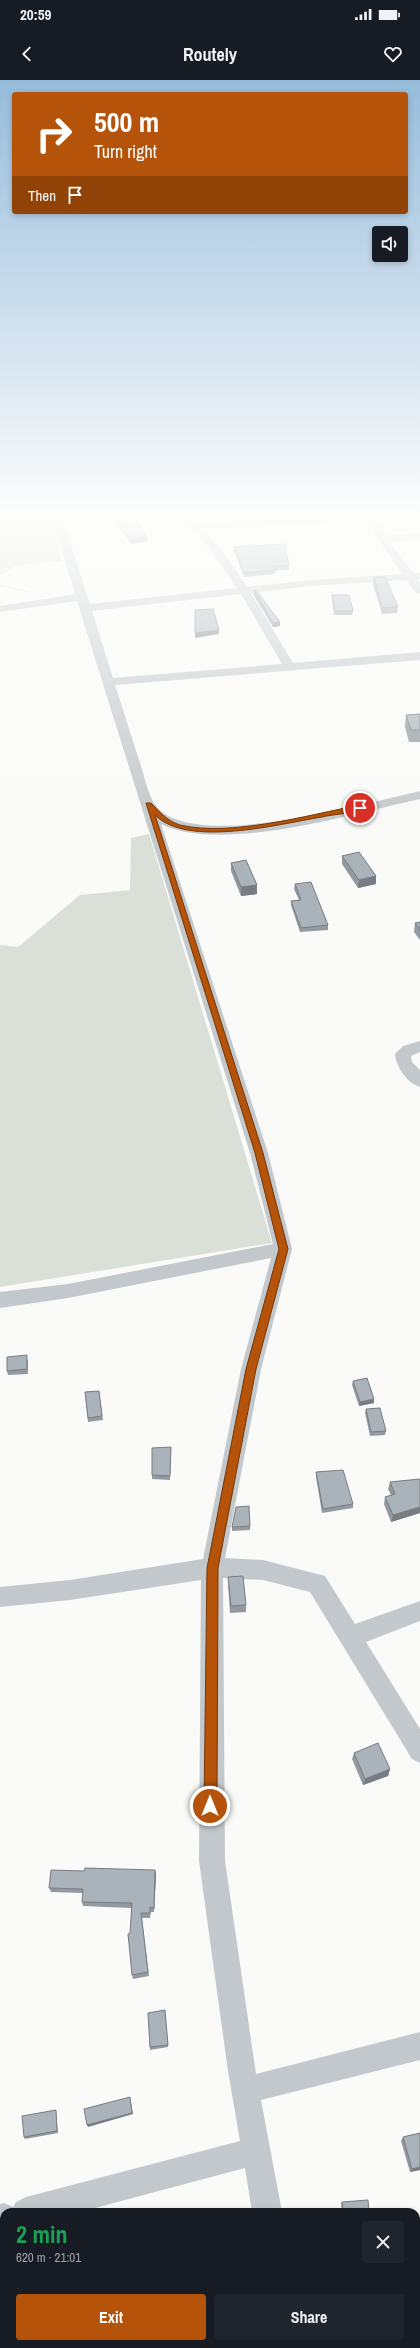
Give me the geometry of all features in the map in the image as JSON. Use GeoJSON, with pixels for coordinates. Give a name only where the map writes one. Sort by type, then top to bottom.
{"type":"FeatureCollection","features":[{"type":"Feature","properties":{"kind":"street"},"geometry":{"type":"LineString","coordinates":[[87,617],[259,1153],[283,1249],[251,1369],[212,1568],[212,1861],[246,2090],[266,2208]]}},
{"type":"Feature","properties":{"kind":"street"},"geometry":{"type":"LineString","coordinates":[[259,617],[289,666]]}},
{"type":"Feature","properties":{"kind":"street"},"geometry":{"type":"LineString","coordinates":[[109,682],[420,656]]}},
{"type":"Feature","properties":{"kind":"street"},"geometry":{"type":"LineString","coordinates":[[148,805],[165,821],[179,826],[222,830],[300,820],[420,795]]}},
{"type":"Feature","properties":{"kind":"street"},"geometry":{"type":"LineString","coordinates":[[420,1046],[403,1054],[404,1063],[420,1081]]}},
{"type":"Feature","properties":{"kind":"street"},"geometry":{"type":"LineString","coordinates":[[0,1300],[14,1296],[68,1291],[283,1249]]}},
{"type":"Feature","properties":{"kind":"street"},"geometry":{"type":"LineString","coordinates":[[0,1597],[70,1590],[212,1568],[263,1570],[316,1583],[420,1751]]}},
{"type":"Feature","properties":{"kind":"street"},"geometry":{"type":"LineString","coordinates":[[350,1637],[420,1611]]}},
{"type":"Feature","properties":{"kind":"street"},"geometry":{"type":"LineString","coordinates":[[246,2090],[420,2046]]}},
{"type":"Feature","properties":{"kind":"street"},"geometry":{"type":"LineString","coordinates":[[41,2208],[256,2151]]}},
{"type":"Feature","properties":{"kind":"shaded area"},"geometry":{"type":"Polygon","coordinates":[[[149,834],[272,1243],[0,1287],[0,945],[18,947],[80,895],[130,890],[131,838],[149,834]]]}},
{"type":"Feature","properties":{"kind":"building"},"geometry":{"type":"Polygon","coordinates":[[[195,617],[215,617],[219,630],[195,633],[195,617]]]}},
{"type":"Feature","properties":{"kind":"building"},"geometry":{"type":"Polygon","coordinates":[[[269,617],[276,617],[280,622],[273,623],[269,617]]]}},
{"type":"Feature","properties":{"kind":"building"},"geometry":{"type":"Polygon","coordinates":[[[420,714],[420,730],[411,730],[406,715],[420,714]]]}},
{"type":"Feature","properties":{"kind":"building"},"geometry":{"type":"Polygon","coordinates":[[[359,852],[376,876],[359,880],[342,856],[359,852]]]}},
{"type":"Feature","properties":{"kind":"building"},"geometry":{"type":"Polygon","coordinates":[[[246,860],[257,885],[241,887],[231,863],[246,860]]]}},
{"type":"Feature","properties":{"kind":"building"},"geometry":{"type":"Polygon","coordinates":[[[311,882],[328,925],[301,928],[291,901],[301,900],[295,884],[311,882]]]}},
{"type":"Feature","properties":{"kind":"building"},"geometry":{"type":"Polygon","coordinates":[[[420,922],[420,930],[415,923],[420,922]]]}},
{"type":"Feature","properties":{"kind":"building"},"geometry":{"type":"Polygon","coordinates":[[[27,1355],[27,1369],[7,1371],[7,1357],[27,1355]]]}},
{"type":"Feature","properties":{"kind":"building"},"geometry":{"type":"Polygon","coordinates":[[[367,1378],[374,1399],[360,1402],[353,1381],[367,1378]]]}},
{"type":"Feature","properties":{"kind":"building"},"geometry":{"type":"Polygon","coordinates":[[[99,1391],[102,1416],[88,1418],[85,1392],[99,1391]]]}},
{"type":"Feature","properties":{"kind":"building"},"geometry":{"type":"Polygon","coordinates":[[[380,1408],[386,1431],[371,1432],[366,1409],[380,1408]]]}},
{"type":"Feature","properties":{"kind":"building"},"geometry":{"type":"Polygon","coordinates":[[[171,1447],[170,1476],[152,1475],[152,1448],[171,1447]]]}},
{"type":"Feature","properties":{"kind":"building"},"geometry":{"type":"Polygon","coordinates":[[[343,1470],[353,1504],[323,1509],[316,1472],[343,1470]]]}},
{"type":"Feature","properties":{"kind":"building"},"geometry":{"type":"Polygon","coordinates":[[[420,1479],[420,1507],[393,1515],[385,1497],[395,1494],[390,1482],[420,1479]]]}},
{"type":"Feature","properties":{"kind":"building"},"geometry":{"type":"Polygon","coordinates":[[[249,1506],[250,1526],[232,1527],[236,1507],[249,1506]]]}},
{"type":"Feature","properties":{"kind":"building"},"geometry":{"type":"Polygon","coordinates":[[[243,1576],[246,1605],[231,1606],[228,1577],[243,1576]]]}},
{"type":"Feature","properties":{"kind":"building"},"geometry":{"type":"Polygon","coordinates":[[[378,1743],[390,1769],[365,1779],[354,1753],[378,1743]]]}},
{"type":"Feature","properties":{"kind":"building"},"geometry":{"type":"Polygon","coordinates":[[[85,1868],[155,1870],[154,1908],[150,1907],[150,1913],[141,1913],[148,1972],[132,1975],[128,1934],[130,1933],[132,1903],[82,1902],[83,1889],[49,1888],[51,1870],[84,1871],[85,1868]]]}},
{"type":"Feature","properties":{"kind":"building"},"geometry":{"type":"Polygon","coordinates":[[[165,2010],[168,2045],[150,2047],[148,2013],[165,2010]]]}},
{"type":"Feature","properties":{"kind":"building"},"geometry":{"type":"Polygon","coordinates":[[[130,2097],[132,2113],[87,2125],[84,2109],[130,2097]]]}},
{"type":"Feature","properties":{"kind":"building"},"geometry":{"type":"Polygon","coordinates":[[[56,2110],[57,2131],[24,2137],[22,2116],[56,2110]]]}},
{"type":"Feature","properties":{"kind":"building"},"geometry":{"type":"Polygon","coordinates":[[[420,2133],[420,2167],[412,2169],[403,2137],[420,2133]]]}},
{"type":"Feature","properties":{"kind":"building"},"geometry":{"type":"Polygon","coordinates":[[[368,2200],[369,2208],[343,2208],[342,2202],[368,2200]]]}},
{"type":"Feature","properties":{"kind":"route"},"geometry":{"type":"LineString","coordinates":[[210,1806],[212,1568],[251,1369],[283,1249],[282,1240],[259,1153],[148,805],[165,821],[198,830],[222,830],[252,827],[300,820],[360,808]]}}]}
